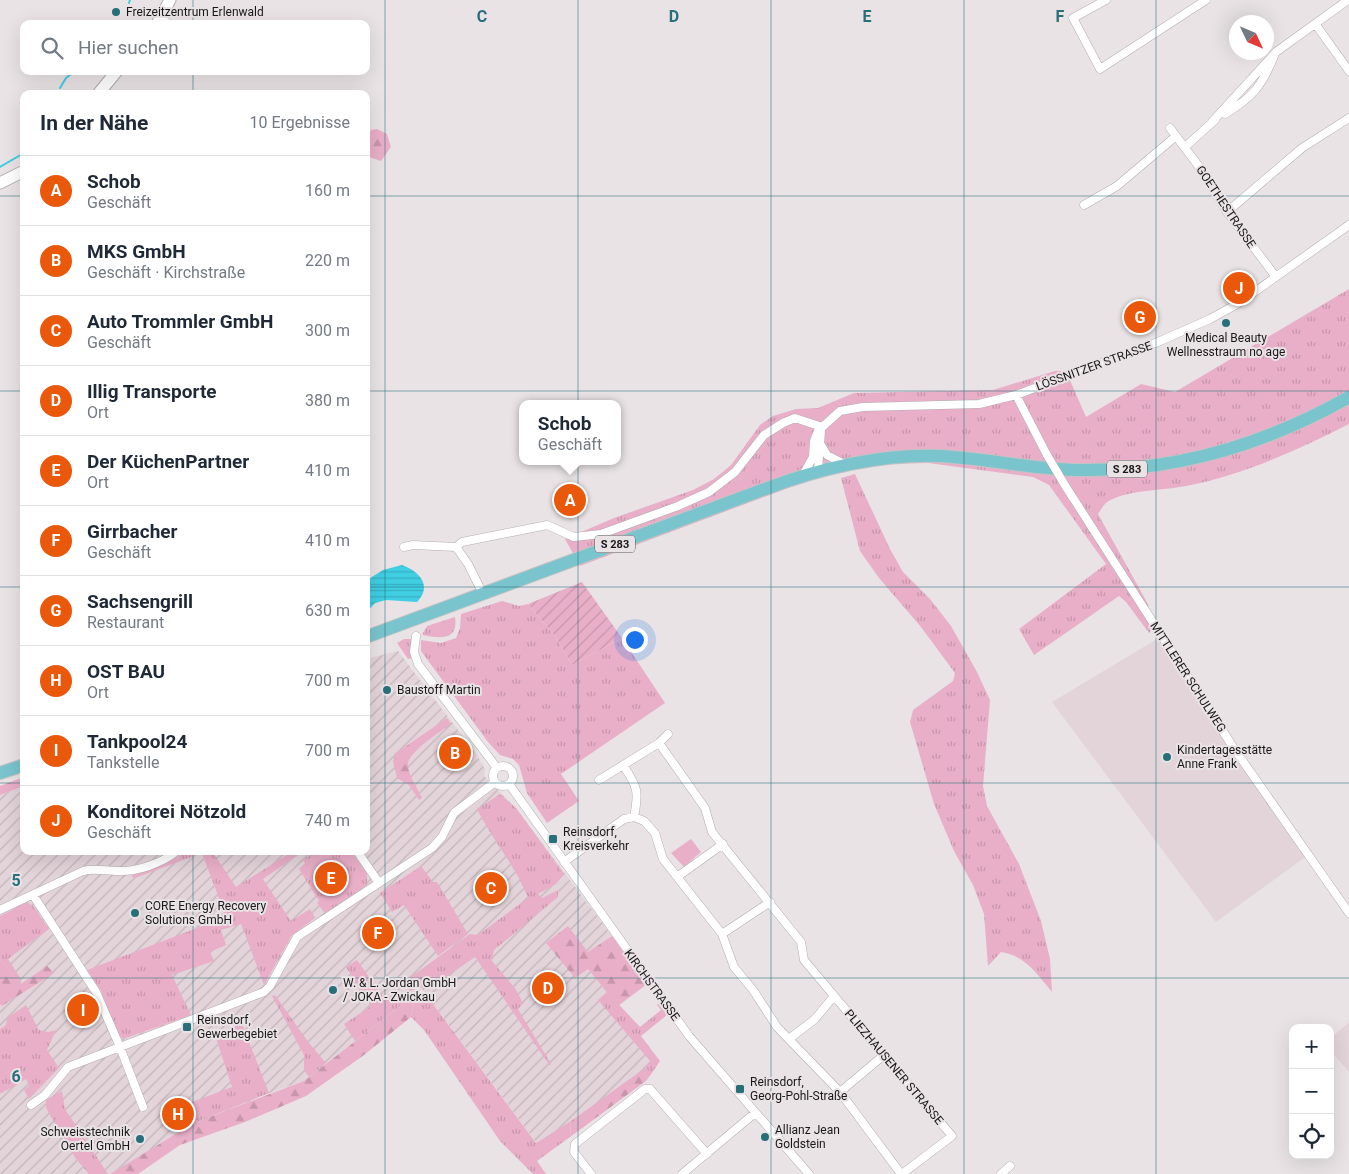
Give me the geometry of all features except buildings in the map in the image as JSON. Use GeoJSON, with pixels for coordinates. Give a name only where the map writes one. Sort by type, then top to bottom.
{"type":"FeatureCollection","features":[{"type":"Feature","properties":{"kind":"main road"},"geometry":{"type":"LineString","coordinates":[[163,20],[170,0]]}},
{"type":"Feature","properties":{"kind":"main road"},"geometry":{"type":"LineString","coordinates":[[101,90],[114,75]]}},
{"type":"Feature","properties":{"kind":"main road"},"geometry":{"type":"LineString","coordinates":[[0,183],[20,173]]}},
{"type":"Feature","properties":{"kind":"main road","name":"S 283"},"geometry":{"type":"LineString","coordinates":[[370,635],[818,470],[844,464],[892,458],[931,456],[1062,470],[1149,467],[1205,457],[1254,442],[1307,420],[1349,397]]}},
{"type":"Feature","properties":{"kind":"main road"},"geometry":{"type":"LineString","coordinates":[[0,773],[20,766]]}},
{"type":"Feature","properties":{"kind":"street"},"geometry":{"type":"LineString","coordinates":[[1106,0],[1073,18],[1100,69],[1206,0]]}},
{"type":"Feature","properties":{"kind":"street"},"geometry":{"type":"LineString","coordinates":[[1185,147],[1212,122],[1276,52],[1316,25],[1348,0]]}},
{"type":"Feature","properties":{"kind":"street"},"geometry":{"type":"LineString","coordinates":[[1316,25],[1349,71]]}},
{"type":"Feature","properties":{"kind":"street"},"geometry":{"type":"LineString","coordinates":[[1212,122],[1250,98],[1265,79],[1276,52]]}},
{"type":"Feature","properties":{"kind":"street"},"geometry":{"type":"LineString","coordinates":[[1227,212],[1302,148],[1349,118]]}},
{"type":"Feature","properties":{"kind":"street","name":"GOETHESTRASSE"},"geometry":{"type":"LineString","coordinates":[[1170,128],[1185,147],[1227,212],[1276,277]]}},
{"type":"Feature","properties":{"kind":"street"},"geometry":{"type":"LineString","coordinates":[[1084,206],[1116,186],[1176,137]]}},
{"type":"Feature","properties":{"kind":"street","name":"LÖSSNITZER STRASSE"},"geometry":{"type":"LineString","coordinates":[[822,426],[840,411],[852,408],[979,404],[1016,395],[1158,342],[1208,320],[1238,304],[1349,225]]}},
{"type":"Feature","properties":{"kind":"street","name":"MITTLERER SCHULWEG"},"geometry":{"type":"LineString","coordinates":[[1016,395],[1066,487],[1233,747],[1349,913]]}},
{"type":"Feature","properties":{"kind":"street"},"geometry":{"type":"LineString","coordinates":[[404,547],[413,545],[456,547],[462,542],[547,525],[574,537],[601,534],[678,506],[709,492],[735,472],[764,435],[782,423],[795,418],[822,426]]}},
{"type":"Feature","properties":{"kind":"street"},"geometry":{"type":"LineString","coordinates":[[818,470],[822,426]]}},
{"type":"Feature","properties":{"kind":"street"},"geometry":{"type":"LineString","coordinates":[[803,475],[812,457],[816,437],[822,426]]}},
{"type":"Feature","properties":{"kind":"street"},"geometry":{"type":"LineString","coordinates":[[820,442],[827,455],[844,464]]}},
{"type":"Feature","properties":{"kind":"street"},"geometry":{"type":"LineString","coordinates":[[812,457],[814,465],[818,470]]}},
{"type":"Feature","properties":{"kind":"street"},"geometry":{"type":"LineString","coordinates":[[456,547],[468,564],[479,586]]}},
{"type":"Feature","properties":{"kind":"street","name":"KIRCHSTRASSE"},"geometry":{"type":"LineString","coordinates":[[416,636],[414,652],[418,664],[497,768],[504,766],[511,770],[513,779],[509,784],[689,1036],[809,1174]]}},
{"type":"Feature","properties":{"kind":"street"},"geometry":{"type":"LineString","coordinates":[[599,780],[659,743],[668,734]]}},
{"type":"Feature","properties":{"kind":"street","name":"PLIEZHAUSENER STRASSE"},"geometry":{"type":"LineString","coordinates":[[634,817],[644,821],[655,833],[664,859],[722,934],[734,967],[788,1039],[840,1092],[902,1174],[952,1136],[804,960],[801,942],[724,844],[712,832],[705,808],[659,743]]}},
{"type":"Feature","properties":{"kind":"street"},"geometry":{"type":"LineString","coordinates":[[564,862],[624,819],[634,817],[638,796],[636,784],[623,765]]}},
{"type":"Feature","properties":{"kind":"street"},"geometry":{"type":"LineString","coordinates":[[497,768],[493,776],[495,782],[503,786],[509,784]]}},
{"type":"Feature","properties":{"kind":"street"},"geometry":{"type":"LineString","coordinates":[[31,1105],[45,1095],[68,1067],[264,992],[269,988],[297,937],[438,843],[454,813],[495,782]]}},
{"type":"Feature","properties":{"kind":"street"},"geometry":{"type":"LineString","coordinates":[[677,877],[724,844]]}},
{"type":"Feature","properties":{"kind":"street"},"geometry":{"type":"LineString","coordinates":[[0,910],[83,871],[96,868],[128,871],[171,855]]}},
{"type":"Feature","properties":{"kind":"street"},"geometry":{"type":"LineString","coordinates":[[360,855],[379,883]]}},
{"type":"Feature","properties":{"kind":"street"},"geometry":{"type":"LineString","coordinates":[[33,894],[96,992],[143,1107]]}},
{"type":"Feature","properties":{"kind":"street"},"geometry":{"type":"LineString","coordinates":[[722,934],[770,902]]}},
{"type":"Feature","properties":{"kind":"street","name":"PLIEZHAUSENER STRASSE"},"geometry":{"type":"LineString","coordinates":[[788,1039],[815,1019],[834,996]]}},
{"type":"Feature","properties":{"kind":"street"},"geometry":{"type":"LineString","coordinates":[[840,1092],[884,1055]]}},
{"type":"Feature","properties":{"kind":"street"},"geometry":{"type":"LineString","coordinates":[[591,1174],[574,1152],[575,1144],[645,1089],[650,1089],[707,1154]]}},
{"type":"Feature","properties":{"kind":"street"},"geometry":{"type":"LineString","coordinates":[[686,1173],[755,1113]]}},
{"type":"Feature","properties":{"kind":"street"},"geometry":{"type":"LineString","coordinates":[[1001,1174],[1010,1166]]}},
{"type":"Feature","properties":{"kind":"shaded area"},"geometry":{"type":"Polygon","coordinates":[[[1162,636],[1308,855],[1216,922],[1052,702],[1162,636]]]}},
{"type":"Feature","properties":{"kind":"shaded area"},"geometry":{"type":"Polygon","coordinates":[[[398,651],[477,755],[485,769],[484,776],[516,808],[612,936],[588,953],[588,969],[638,1030],[634,1034],[657,1062],[590,1114],[557,1136],[538,1145],[422,989],[304,1081],[261,1096],[166,1142],[110,1174],[0,1174],[0,795],[20,788],[20,855],[370,855],[370,658],[398,651]]]}},
{"type":"Feature","properties":{"kind":"shaded area"},"geometry":{"type":"Polygon","coordinates":[[[1349,1022],[1349,1072],[1334,1055],[1334,1035],[1349,1022]]]}},
{"type":"Feature","properties":{"kind":"green space"},"geometry":{"type":"Polygon","coordinates":[[[377,129],[387,134],[391,147],[381,161],[370,157],[371,130],[377,129]]]}},
{"type":"Feature","properties":{"kind":"green space"},"geometry":{"type":"Polygon","coordinates":[[[1349,289],[1349,424],[1270,461],[1228,475],[1186,486],[1135,493],[1116,498],[1106,503],[1098,514],[1149,606],[1142,610],[1153,627],[1149,633],[1126,602],[1119,596],[1034,655],[1019,629],[1106,564],[1049,485],[1033,477],[928,463],[883,464],[817,477],[580,566],[565,539],[614,518],[693,490],[714,479],[731,465],[760,425],[773,416],[796,409],[818,408],[854,393],[993,390],[1055,371],[1066,371],[1086,417],[1141,384],[1175,392],[1349,289]]]}},
{"type":"Feature","properties":{"kind":"green space"},"geometry":{"type":"Polygon","coordinates":[[[855,474],[890,549],[903,572],[930,599],[951,626],[977,672],[990,700],[983,786],[987,806],[1019,864],[1041,921],[1050,959],[1052,992],[1036,972],[1017,957],[1010,954],[1001,952],[988,966],[984,914],[973,885],[954,851],[934,804],[910,722],[913,710],[953,681],[955,673],[921,627],[879,578],[860,551],[841,478],[855,474]]]}},
{"type":"Feature","properties":{"kind":"green space"},"geometry":{"type":"Polygon","coordinates":[[[582,582],[622,638],[572,665],[555,636],[528,604],[582,582]]]}},
{"type":"Feature","properties":{"kind":"green space"},"geometry":{"type":"Polygon","coordinates":[[[502,601],[519,606],[528,604],[555,636],[572,665],[622,638],[665,703],[561,774],[579,801],[547,823],[527,793],[519,765],[513,759],[500,755],[488,742],[421,651],[421,640],[441,643],[456,638],[460,628],[461,614],[502,601]]]}},
{"type":"Feature","properties":{"kind":"green space"},"geometry":{"type":"Polygon","coordinates":[[[455,617],[454,631],[451,634],[441,637],[422,635],[427,626],[455,617]]]}},
{"type":"Feature","properties":{"kind":"green space"},"geometry":{"type":"Polygon","coordinates":[[[404,639],[412,639],[410,648],[412,658],[408,659],[397,643],[404,639]]]}},
{"type":"Feature","properties":{"kind":"green space"},"geometry":{"type":"Polygon","coordinates":[[[447,718],[451,724],[425,743],[409,760],[408,765],[413,782],[422,798],[419,800],[409,785],[397,778],[393,761],[396,753],[447,718]]]}},
{"type":"Feature","properties":{"kind":"green space"},"geometry":{"type":"Polygon","coordinates":[[[20,778],[20,788],[0,795],[0,786],[20,778]]]}},
{"type":"Feature","properties":{"kind":"green space"},"geometry":{"type":"Polygon","coordinates":[[[500,794],[516,808],[564,874],[556,884],[538,894],[542,898],[558,890],[558,897],[494,950],[492,961],[515,988],[523,1003],[518,1009],[551,1064],[550,1066],[475,957],[436,984],[409,991],[409,983],[412,976],[470,934],[478,935],[528,898],[517,875],[477,809],[500,794]]]}},
{"type":"Feature","properties":{"kind":"green space"},"geometry":{"type":"Polygon","coordinates":[[[691,839],[701,852],[684,867],[671,853],[691,839]]]}},
{"type":"Feature","properties":{"kind":"green space"},"geometry":{"type":"Polygon","coordinates":[[[179,855],[197,855],[135,878],[131,876],[179,855]]]}},
{"type":"Feature","properties":{"kind":"green space"},"geometry":{"type":"Polygon","coordinates":[[[203,855],[215,855],[236,887],[287,855],[298,855],[263,879],[291,921],[310,909],[315,918],[292,935],[264,985],[241,924],[221,930],[226,945],[210,952],[214,961],[172,975],[191,1015],[123,1039],[116,1032],[101,991],[87,970],[226,917],[203,855]]]}},
{"type":"Feature","properties":{"kind":"green space"},"geometry":{"type":"Polygon","coordinates":[[[310,855],[354,855],[367,873],[367,885],[329,911],[324,912],[317,903],[319,901],[299,869],[305,863],[303,860],[310,855]]]}},
{"type":"Feature","properties":{"kind":"green space"},"geometry":{"type":"Polygon","coordinates":[[[421,866],[433,882],[437,882],[468,934],[438,956],[404,905],[392,912],[380,893],[421,866]]]}},
{"type":"Feature","properties":{"kind":"green space"},"geometry":{"type":"Polygon","coordinates":[[[27,902],[34,907],[49,929],[8,959],[21,979],[21,984],[0,960],[0,916],[27,902]]]}},
{"type":"Feature","properties":{"kind":"green space"},"geometry":{"type":"Polygon","coordinates":[[[568,926],[588,952],[612,936],[647,984],[618,1006],[588,969],[575,978],[546,943],[568,926]]]}},
{"type":"Feature","properties":{"kind":"green space"},"geometry":{"type":"Polygon","coordinates":[[[0,960],[21,984],[47,966],[54,973],[2,1006],[0,1004],[0,960]]]}},
{"type":"Feature","properties":{"kind":"green space"},"geometry":{"type":"Polygon","coordinates":[[[357,960],[381,994],[393,1002],[408,1000],[355,1041],[344,1024],[371,1006],[346,967],[357,960]]]}},
{"type":"Feature","properties":{"kind":"green space"},"geometry":{"type":"Polygon","coordinates":[[[607,992],[640,1027],[661,1010],[657,1005],[659,1003],[667,1015],[641,1036],[660,1061],[652,1073],[645,1068],[650,1061],[598,1000],[607,992]]]}},
{"type":"Feature","properties":{"kind":"green space"},"geometry":{"type":"Polygon","coordinates":[[[275,995],[309,1043],[326,1063],[309,1077],[304,1070],[304,1055],[272,996],[275,995]]]}},
{"type":"Feature","properties":{"kind":"green space"},"geometry":{"type":"Polygon","coordinates":[[[427,996],[536,1143],[571,1121],[570,1137],[537,1161],[546,1174],[533,1174],[500,1141],[424,1030],[411,1017],[414,1002],[427,996]]]}},
{"type":"Feature","properties":{"kind":"green space"},"geometry":{"type":"Polygon","coordinates":[[[408,1000],[414,1002],[411,1017],[364,1055],[306,1096],[245,1122],[180,1145],[138,1174],[110,1174],[194,1123],[304,1081],[408,1000]]]}},
{"type":"Feature","properties":{"kind":"green space"},"geometry":{"type":"Polygon","coordinates":[[[26,1005],[39,1030],[48,1032],[56,1030],[47,1050],[59,1068],[29,1099],[24,1090],[29,1086],[26,1079],[0,1094],[0,1029],[6,1025],[7,1018],[26,1005]]]}},
{"type":"Feature","properties":{"kind":"green space"},"geometry":{"type":"Polygon","coordinates":[[[242,1024],[269,1093],[194,1123],[187,1104],[232,1087],[215,1035],[242,1024]]]}},
{"type":"Feature","properties":{"kind":"green space"},"geometry":{"type":"Polygon","coordinates":[[[645,1068],[652,1073],[646,1081],[570,1137],[571,1121],[645,1068]]]}},
{"type":"Feature","properties":{"kind":"green space"},"geometry":{"type":"Polygon","coordinates":[[[62,1091],[65,1109],[108,1174],[89,1174],[76,1159],[46,1108],[46,1100],[62,1091]]]}},
{"type":"Feature","properties":{"kind":"water"},"geometry":{"type":"Polygon","coordinates":[[[402,565],[414,571],[424,585],[422,596],[417,602],[386,600],[375,603],[370,609],[370,578],[383,570],[402,565]]]}},
{"type":"Feature","properties":{"kind":"waterway"},"geometry":{"type":"LineString","coordinates":[[60,88],[70,75]]}},
{"type":"Feature","properties":{"kind":"waterway"},"geometry":{"type":"LineString","coordinates":[[0,167],[20,155]]}},
{"type":"Feature","properties":{"kind":"place","name":"Freizeitzentrum Erlenwald"},"geometry":{"type":"Point","coordinates":[116,12]}},
{"type":"Feature","properties":{"kind":"place","name":"Konditorei Nötzold"},"geometry":{"type":"Point","coordinates":[1239,288]}},
{"type":"Feature","properties":{"kind":"place","name":"Sachsengrill"},"geometry":{"type":"Point","coordinates":[1140,317]}},
{"type":"Feature","properties":{"kind":"place","name":"Medical Beauty Wellnesstraum no age"},"geometry":{"type":"Point","coordinates":[1226,323]}},
{"type":"Feature","properties":{"kind":"place","name":"Schob"},"geometry":{"type":"Point","coordinates":[570,500]}},
{"type":"Feature","properties":{"kind":"place","name":"Baustoff Martin"},"geometry":{"type":"Point","coordinates":[387,690]}},
{"type":"Feature","properties":{"kind":"place","name":"MKS GmbH"},"geometry":{"type":"Point","coordinates":[455,753]}},
{"type":"Feature","properties":{"kind":"place","name":"Kindertagesstätte Anne Frank"},"geometry":{"type":"Point","coordinates":[1167,757]}},
{"type":"Feature","properties":{"kind":"place","name":"Reinsdorf, Kreisverkehr"},"geometry":{"type":"Point","coordinates":[553,839]}},
{"type":"Feature","properties":{"kind":"place","name":"Der KüchenPartner"},"geometry":{"type":"Point","coordinates":[331,878]}},
{"type":"Feature","properties":{"kind":"place","name":"Auto Trommler GmbH"},"geometry":{"type":"Point","coordinates":[491,888]}},
{"type":"Feature","properties":{"kind":"place","name":"CORE Energy Recovery Solutions GmbH"},"geometry":{"type":"Point","coordinates":[135,913]}},
{"type":"Feature","properties":{"kind":"place","name":"Girrbacher"},"geometry":{"type":"Point","coordinates":[378,933]}},
{"type":"Feature","properties":{"kind":"place","name":"Illig Transporte"},"geometry":{"type":"Point","coordinates":[548,988]}},
{"type":"Feature","properties":{"kind":"place","name":"W. & L. Jordan GmbH / JOKA - Zwickau"},"geometry":{"type":"Point","coordinates":[333,990]}},
{"type":"Feature","properties":{"kind":"place","name":"Tankpool24"},"geometry":{"type":"Point","coordinates":[83,1010]}},
{"type":"Feature","properties":{"kind":"place","name":"Reinsdorf, Gewerbegebiet"},"geometry":{"type":"Point","coordinates":[187,1027]}},
{"type":"Feature","properties":{"kind":"place","name":"Reinsdorf, Georg-Pohl-Straße"},"geometry":{"type":"Point","coordinates":[740,1089]}},
{"type":"Feature","properties":{"kind":"place","name":"OST BAU"},"geometry":{"type":"Point","coordinates":[178,1114]}},
{"type":"Feature","properties":{"kind":"place","name":"Allianz Jean Goldstein"},"geometry":{"type":"Point","coordinates":[765,1137]}},
{"type":"Feature","properties":{"kind":"place","name":"Schweisstechnik Oertel GmbH"},"geometry":{"type":"Point","coordinates":[140,1139]}}]}
